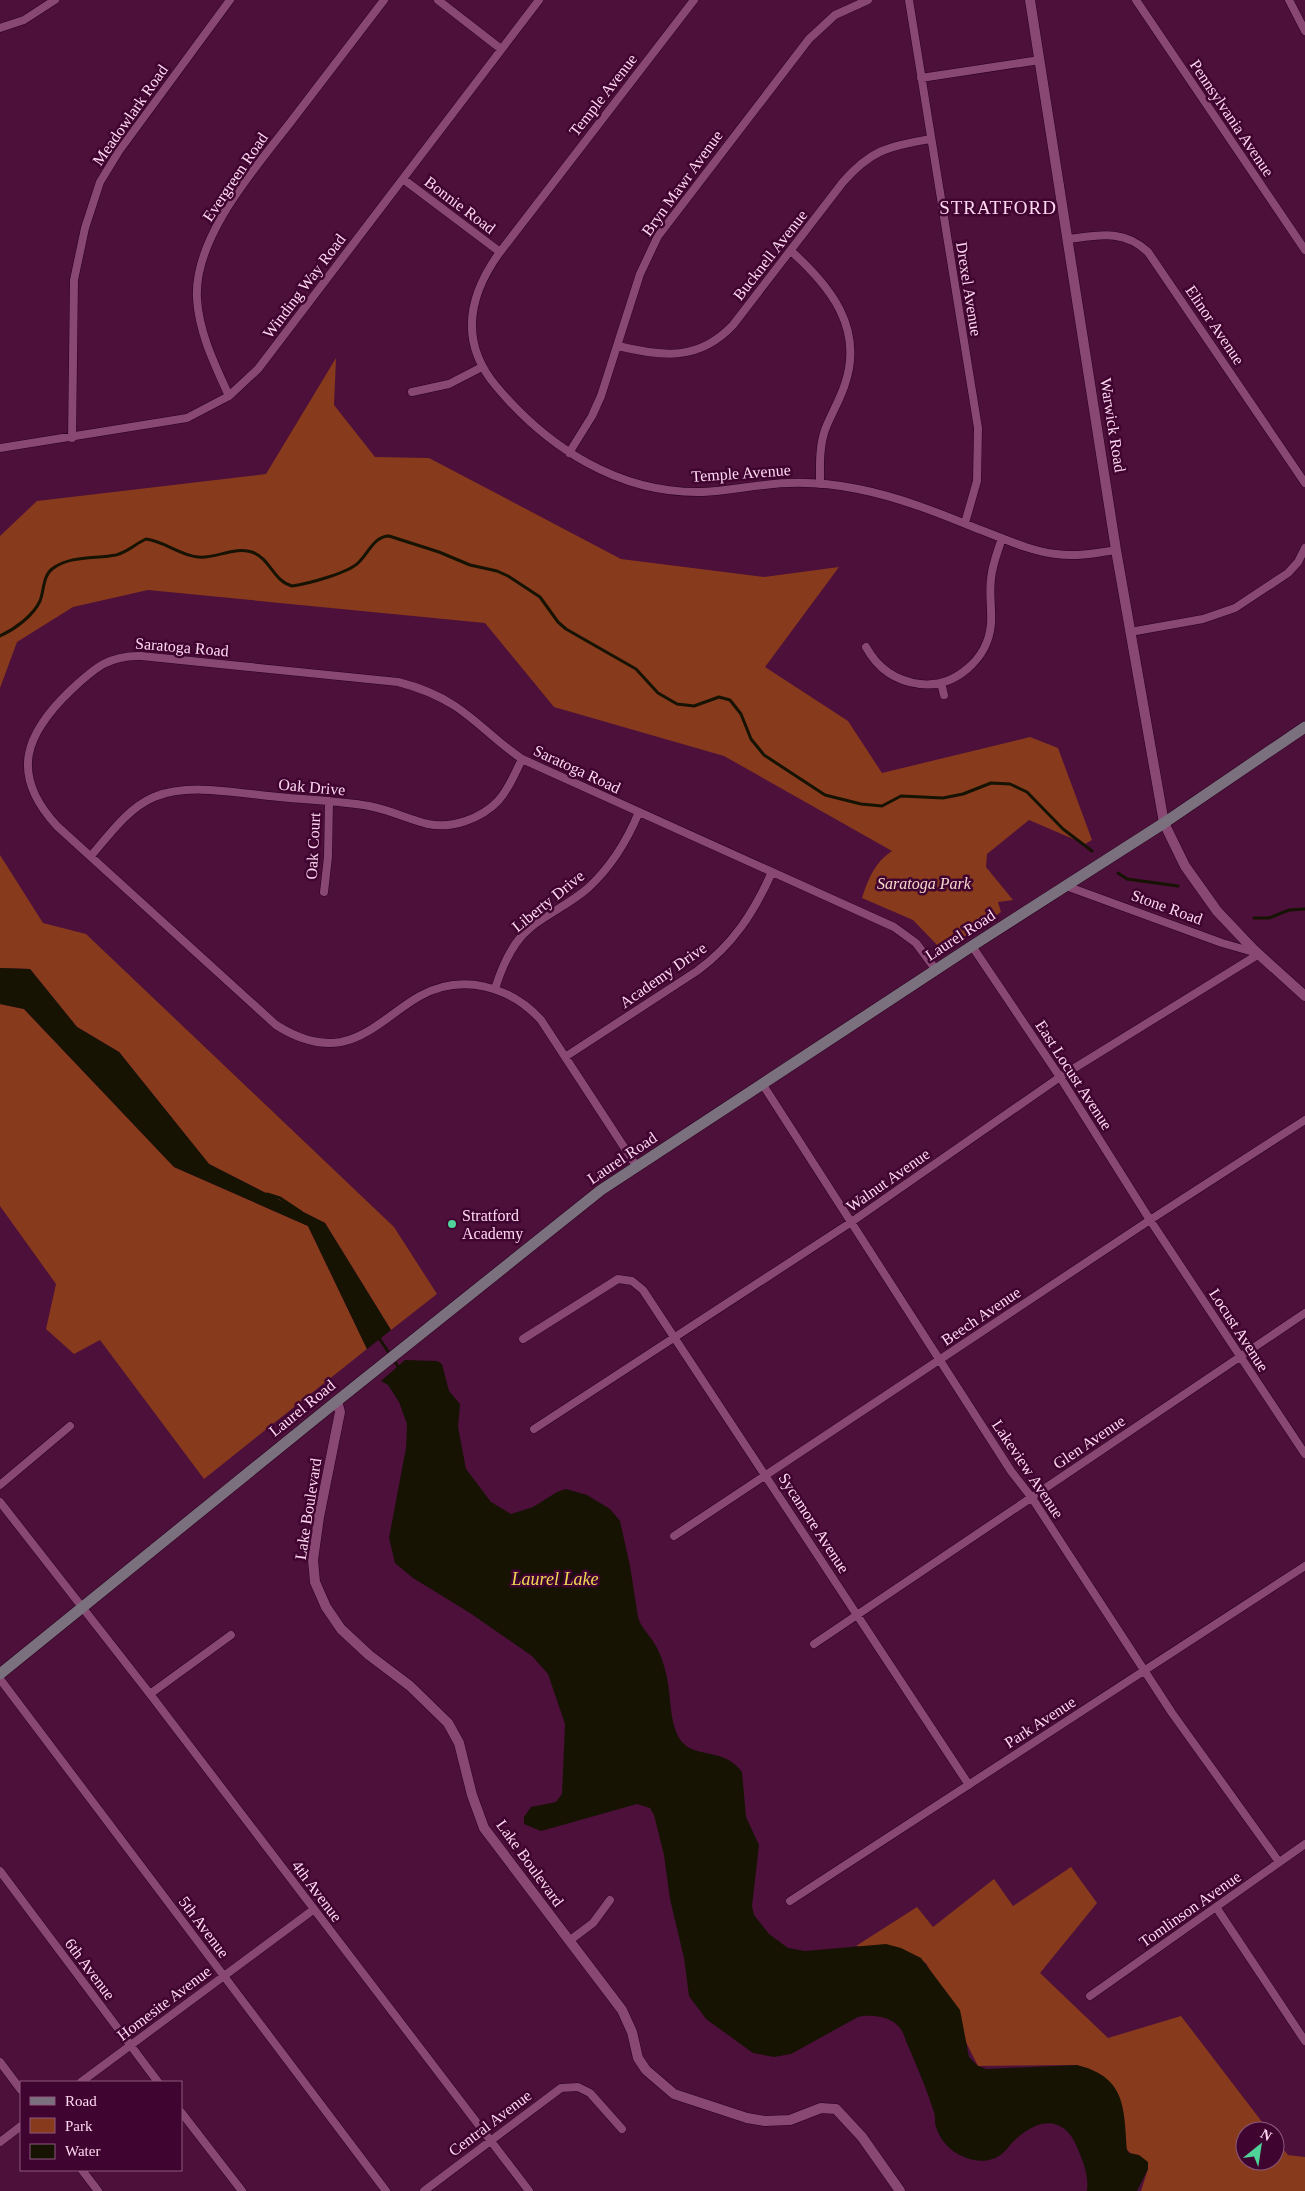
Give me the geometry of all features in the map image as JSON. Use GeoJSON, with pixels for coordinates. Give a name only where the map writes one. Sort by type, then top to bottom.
{"type":"FeatureCollection","features":[{"type":"Feature","properties":{"kind":"main road","name":"Laurel Road"},"geometry":{"type":"LineString","coordinates":[[0,1674],[590,1199],[636,1166],[1164,823],[1305,727]]}},
{"type":"Feature","properties":{"kind":"street"},"geometry":{"type":"LineString","coordinates":[[0,28],[24,20],[55,0]]}},
{"type":"Feature","properties":{"kind":"street","name":"Meadowlark Road"},"geometry":{"type":"LineString","coordinates":[[72,438],[74,280],[85,228],[100,182],[119,151],[230,0]]}},
{"type":"Feature","properties":{"kind":"street","name":"Evergreen Road"},"geometry":{"type":"LineString","coordinates":[[229,396],[212,359],[202,329],[196,298],[199,273],[208,244],[224,212],[384,0]]}},
{"type":"Feature","properties":{"kind":"street"},"geometry":{"type":"LineString","coordinates":[[438,0],[501,49]]}},
{"type":"Feature","properties":{"kind":"street","name":"Winding Way Road"},"geometry":{"type":"LineString","coordinates":[[0,448],[72,438],[187,418],[229,396],[258,369],[539,0]]}},
{"type":"Feature","properties":{"kind":"street","name":"Temple Avenue"},"geometry":{"type":"LineString","coordinates":[[694,0],[500,252],[480,283],[472,310],[472,339],[482,367],[520,413],[546,437],[593,467],[626,479],[671,490],[704,492],[766,484],[820,484],[846,487],[882,495],[965,523],[1038,551],[1057,555],[1078,555],[1116,550]]}},
{"type":"Feature","properties":{"kind":"street","name":"Bryn Mawr Avenue"},"geometry":{"type":"LineString","coordinates":[[569,453],[596,408],[618,346],[640,274],[663,229],[809,39],[836,15],[868,0]]}},
{"type":"Feature","properties":{"kind":"street","name":"Drexel Avenue"},"geometry":{"type":"LineString","coordinates":[[908,0],[978,428],[977,481],[965,523]]}},
{"type":"Feature","properties":{"kind":"street","name":"Warwick Road"},"geometry":{"type":"LineString","coordinates":[[1030,0],[1130,632],[1164,823],[1178,852]]}},
{"type":"Feature","properties":{"kind":"street","name":"Pennsylvania Avenue"},"geometry":{"type":"LineString","coordinates":[[1136,0],[1305,250]]}},
{"type":"Feature","properties":{"kind":"street"},"geometry":{"type":"LineString","coordinates":[[1289,0],[1305,30]]}},
{"type":"Feature","properties":{"kind":"street"},"geometry":{"type":"LineString","coordinates":[[921,78],[1040,60]]}},
{"type":"Feature","properties":{"kind":"street","name":"Bucknell Avenue"},"geometry":{"type":"LineString","coordinates":[[618,346],[650,354],[673,355],[684,354],[707,345],[733,325],[842,182],[859,164],[885,148],[930,138]]}},
{"type":"Feature","properties":{"kind":"street","name":"Bonnie Road"},"geometry":{"type":"LineString","coordinates":[[404,179],[500,252]]}},
{"type":"Feature","properties":{"kind":"street","name":"Elinor Avenue"},"geometry":{"type":"LineString","coordinates":[[1069,239],[1102,234],[1118,235],[1134,241],[1148,252],[1305,483]]}},
{"type":"Feature","properties":{"kind":"street"},"geometry":{"type":"LineString","coordinates":[[791,251],[809,268],[834,297],[843,315],[848,336],[848,372],[843,390],[823,437],[820,484]]}},
{"type":"Feature","properties":{"kind":"street"},"geometry":{"type":"LineString","coordinates":[[412,392],[449,384],[482,367]]}},
{"type":"Feature","properties":{"kind":"street"},"geometry":{"type":"LineString","coordinates":[[866,648],[876,664],[892,676],[915,684],[941,683],[959,675],[969,667],[978,659],[987,644],[991,625],[991,578],[1002,538]]}},
{"type":"Feature","properties":{"kind":"street"},"geometry":{"type":"LineString","coordinates":[[1130,632],[1203,619],[1236,608],[1288,573],[1298,562],[1305,548]]}},
{"type":"Feature","properties":{"kind":"street","name":"Saratoga Road"},"geometry":{"type":"LineString","coordinates":[[636,1166],[534,1013],[515,998],[495,989],[466,986],[434,990],[420,996],[368,1031],[354,1038],[332,1043],[304,1039],[289,1033],[268,1018],[57,826],[38,802],[30,779],[28,754],[33,738],[51,711],[89,673],[102,664],[116,658],[141,656],[398,682],[454,705],[522,759],[894,927],[916,943],[936,970]]}},
{"type":"Feature","properties":{"kind":"street"},"geometry":{"type":"LineString","coordinates":[[941,683],[944,695]]}},
{"type":"Feature","properties":{"kind":"street","name":"Oak Drive"},"geometry":{"type":"LineString","coordinates":[[91,856],[138,806],[154,797],[171,792],[198,790],[329,802],[378,808],[436,825],[460,822],[483,813],[497,802],[509,786],[522,759]]}},
{"type":"Feature","properties":{"kind":"street","name":"Oak Court"},"geometry":{"type":"LineString","coordinates":[[324,892],[328,857],[329,802]]}},
{"type":"Feature","properties":{"kind":"street","name":"Liberty Drive"},"geometry":{"type":"LineString","coordinates":[[495,989],[505,961],[516,942],[530,928],[581,894],[594,882],[620,850],[639,812]]}},
{"type":"Feature","properties":{"kind":"street","name":"Stone Road"},"geometry":{"type":"LineString","coordinates":[[1178,852],[1185,866],[1217,911],[1259,954],[1305,996]]}},
{"type":"Feature","properties":{"kind":"street","name":"Academy Drive"},"geometry":{"type":"LineString","coordinates":[[565,1057],[697,971],[717,955],[744,925],[757,904],[772,872]]}},
{"type":"Feature","properties":{"kind":"street","name":"Stone Road"},"geometry":{"type":"LineString","coordinates":[[1066,886],[1222,943],[1259,954]]}},
{"type":"Feature","properties":{"kind":"street","name":"East Locust Avenue"},"geometry":{"type":"LineString","coordinates":[[972,946],[1060,1077],[1150,1220]]}},
{"type":"Feature","properties":{"kind":"street","name":"Walnut Avenue"},"geometry":{"type":"LineString","coordinates":[[534,1429],[850,1223],[1060,1077],[1259,954]]}},
{"type":"Feature","properties":{"kind":"street","name":"Lakeview Avenue"},"geometry":{"type":"LineString","coordinates":[[763,1085],[1011,1471],[1032,1498],[1143,1670],[1279,1862]]}},
{"type":"Feature","properties":{"kind":"street","name":"Beech Avenue"},"geometry":{"type":"LineString","coordinates":[[674,1536],[1150,1220],[1305,1120]]}},
{"type":"Feature","properties":{"kind":"street","name":"Locust Avenue"},"geometry":{"type":"LineString","coordinates":[[1150,1220],[1305,1454]]}},
{"type":"Feature","properties":{"kind":"street","name":"Sycamore Avenue"},"geometry":{"type":"LineString","coordinates":[[523,1339],[618,1279],[632,1280],[643,1290],[969,1785]]}},
{"type":"Feature","properties":{"kind":"street","name":"Glen Avenue"},"geometry":{"type":"LineString","coordinates":[[814,1644],[1305,1313]]}},
{"type":"Feature","properties":{"kind":"street","name":"Lake Boulevard"},"geometry":{"type":"LineString","coordinates":[[337,1401],[340,1412],[319,1518],[313,1560],[315,1582],[326,1607],[341,1629],[369,1655],[410,1686],[448,1723],[459,1743],[472,1795],[484,1828],[622,2010],[632,2032],[638,2058],[646,2070],[674,2094],[765,2121],[790,2120],[822,2108],[836,2109],[862,2137],[900,2191]]}},
{"type":"Feature","properties":{"kind":"street"},"geometry":{"type":"LineString","coordinates":[[0,1485],[70,1426]]}},
{"type":"Feature","properties":{"kind":"street","name":"4th Avenue"},"geometry":{"type":"LineString","coordinates":[[0,1502],[150,1694],[528,2191]]}},
{"type":"Feature","properties":{"kind":"street","name":"Park Avenue"},"geometry":{"type":"LineString","coordinates":[[790,1901],[1305,1566]]}},
{"type":"Feature","properties":{"kind":"street"},"geometry":{"type":"LineString","coordinates":[[150,1694],[231,1635]]}},
{"type":"Feature","properties":{"kind":"street","name":"5th Avenue"},"geometry":{"type":"LineString","coordinates":[[0,1678],[386,2191]]}},
{"type":"Feature","properties":{"kind":"street","name":"Tomlinson Avenue"},"geometry":{"type":"LineString","coordinates":[[1090,1996],[1305,1844]]}},
{"type":"Feature","properties":{"kind":"street","name":"6th Avenue"},"geometry":{"type":"LineString","coordinates":[[0,1871],[157,2081]]}},
{"type":"Feature","properties":{"kind":"street"},"geometry":{"type":"LineString","coordinates":[[570,1941],[593,1922],[610,1900]]}},
{"type":"Feature","properties":{"kind":"street"},"geometry":{"type":"LineString","coordinates":[[1216,1907],[1305,2042]]}},
{"type":"Feature","properties":{"kind":"street","name":"Homesite Avenue"},"geometry":{"type":"LineString","coordinates":[[82,2081],[313,1910]]}},
{"type":"Feature","properties":{"kind":"street"},"geometry":{"type":"LineString","coordinates":[[0,2062],[20,2089]]}},
{"type":"Feature","properties":{"kind":"street","name":"Central Avenue"},"geometry":{"type":"LineString","coordinates":[[424,2191],[561,2088],[578,2087],[590,2093],[622,2129]]}},
{"type":"Feature","properties":{"kind":"street"},"geometry":{"type":"LineString","coordinates":[[182,2113],[242,2191]]}},
{"type":"Feature","properties":{"kind":"street"},"geometry":{"type":"LineString","coordinates":[[0,2142],[20,2127]]}},
{"type":"Feature","properties":{"kind":"street"},"geometry":{"type":"LineString","coordinates":[[83,2171],[98,2191]]}},
{"type":"Feature","properties":{"kind":"green space","name":"Saratoga Park"},"geometry":{"type":"Polygon","coordinates":[[[336,358],[334,405],[375,457],[429,458],[621,559],[764,577],[839,567],[765,667],[848,721],[882,773],[1030,737],[1058,748],[1092,840],[1085,844],[1029,820],[987,854],[986,867],[1013,900],[998,902],[1001,912],[952,946],[940,948],[913,920],[862,898],[873,872],[881,860],[892,851],[724,756],[554,707],[485,623],[148,590],[73,607],[17,642],[0,688],[0,536],[37,501],[266,474],[336,358]]]}},
{"type":"Feature","properties":{"kind":"green space"},"geometry":{"type":"Polygon","coordinates":[[[0,855],[43,923],[86,934],[394,1227],[437,1294],[391,1330],[325,1223],[209,1164],[119,1052],[77,1027],[30,969],[0,968],[0,855]]]}},
{"type":"Feature","properties":{"kind":"green space"},"geometry":{"type":"Polygon","coordinates":[[[0,1004],[24,1009],[174,1167],[308,1226],[367,1349],[204,1479],[100,1340],[74,1354],[46,1329],[56,1284],[0,1206],[0,1004]]]}},
{"type":"Feature","properties":{"kind":"green space"},"geometry":{"type":"Polygon","coordinates":[[[1071,1867],[1097,1903],[1040,1973],[1108,2038],[1181,2016],[1261,2121],[1235,2121],[1235,2171],[1285,2171],[1285,2151],[1288,2155],[1305,2157],[1305,2191],[1141,2191],[1148,2169],[1127,2150],[1077,2065],[978,2066],[926,1963],[856,1946],[917,1907],[933,1927],[994,1879],[1013,1906],[1071,1867]]]}},
{"type":"Feature","properties":{"kind":"water"},"geometry":{"type":"Polygon","coordinates":[[[0,968],[30,969],[77,1027],[119,1052],[209,1164],[325,1223],[391,1330],[367,1349],[308,1226],[174,1167],[24,1009],[0,1004],[0,968]]]}},
{"type":"Feature","properties":{"kind":"water","name":"Laurel Lake"},"geometry":{"type":"Polygon","coordinates":[[[405,1360],[437,1361],[442,1364],[449,1391],[460,1404],[458,1427],[466,1469],[491,1502],[511,1514],[533,1507],[557,1492],[566,1489],[587,1495],[610,1509],[620,1521],[639,1621],[657,1647],[663,1662],[673,1721],[678,1736],[688,1747],[727,1759],[742,1772],[746,1817],[759,1845],[752,1906],[754,1915],[769,1934],[788,1948],[805,1951],[886,1944],[901,1948],[921,1958],[960,2010],[969,2057],[978,2066],[987,2069],[1077,2065],[1093,2070],[1105,2077],[1114,2086],[1123,2108],[1127,2150],[1129,2153],[1139,2155],[1148,2162],[1148,2169],[1137,2191],[1087,2191],[1083,2163],[1072,2137],[1065,2129],[1050,2123],[1033,2127],[994,2159],[982,2161],[970,2159],[953,2151],[945,2143],[937,2130],[935,2114],[903,2032],[896,2024],[886,2018],[875,2016],[858,2017],[791,2054],[774,2057],[753,2053],[706,2019],[689,1996],[684,1958],[670,1899],[664,1855],[654,1815],[650,1808],[637,1804],[541,1831],[524,1824],[524,1817],[531,1807],[556,1802],[562,1794],[565,1724],[548,1674],[532,1656],[470,1613],[413,1578],[395,1563],[389,1538],[406,1448],[407,1424],[399,1402],[388,1385],[381,1381],[405,1360]]]}},
{"type":"Feature","properties":{"kind":"waterway"},"geometry":{"type":"LineString","coordinates":[[0,636],[12,630],[37,607],[45,580],[52,569],[75,559],[120,554],[146,539],[159,542],[184,554],[198,557],[232,551],[252,552],[263,559],[280,579],[292,586],[346,571],[358,563],[375,542],[389,536],[439,552],[470,565],[497,571],[508,576],[540,597],[558,622],[566,629],[636,669],[658,693],[677,704],[694,706],[719,697],[730,700],[741,714],[751,739],[764,755],[825,795],[861,804],[882,806],[901,796],[943,798],[963,794],[991,783],[1010,784],[1027,792],[1063,829],[1092,851]]}},
{"type":"Feature","properties":{"kind":"waterway"},"geometry":{"type":"LineString","coordinates":[[1118,873],[1127,879],[1178,886]]}},
{"type":"Feature","properties":{"kind":"waterway"},"geometry":{"type":"LineString","coordinates":[[1254,918],[1269,918],[1289,910],[1305,909]]}},
{"type":"Feature","properties":{"kind":"waterway"},"geometry":{"type":"LineString","coordinates":[[267,1194],[280,1198],[301,1212]]}},
{"type":"Feature","properties":{"kind":"waterway"},"geometry":{"type":"LineString","coordinates":[[379,1338],[399,1368]]}},
{"type":"Feature","properties":{"kind":"place","name":"Stratford Academy"},"geometry":{"type":"Point","coordinates":[452,1224]}},
{"type":"Feature","properties":{"kind":"district","name":"STRATFORD"},"geometry":{"type":"Point","coordinates":[998,207]}}]}
